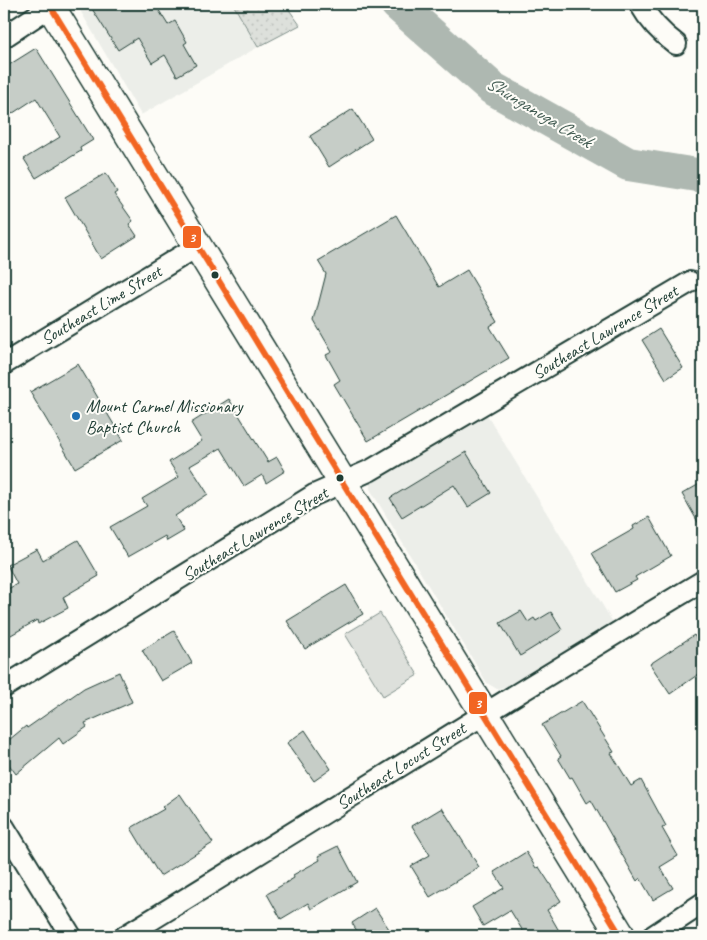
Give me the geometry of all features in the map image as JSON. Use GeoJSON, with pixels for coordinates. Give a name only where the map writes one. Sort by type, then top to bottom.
{"type":"FeatureCollection","features":[{"type":"Feature","properties":{"kind":"main road"},"geometry":{"type":"LineString","coordinates":[[51,5],[621,936]]}},
{"type":"Feature","properties":{"kind":"street"},"geometry":{"type":"LineString","coordinates":[[640,4],[648,18],[666,37],[676,44]]}},
{"type":"Feature","properties":{"kind":"street"},"geometry":{"type":"LineString","coordinates":[[4,37],[51,5]]}},
{"type":"Feature","properties":{"kind":"street","name":"Southeast Lime Street"},"geometry":{"type":"LineString","coordinates":[[4,364],[198,246]]}},
{"type":"Feature","properties":{"kind":"street","name":"Southeast Lawrence Street"},"geometry":{"type":"LineString","coordinates":[[4,688],[314,495],[371,470],[690,282]]}},
{"type":"Feature","properties":{"kind":"street","name":"Southeast Locust Street"},"geometry":{"type":"LineString","coordinates":[[125,936],[703,581]]}},
{"type":"Feature","properties":{"kind":"street"},"geometry":{"type":"LineString","coordinates":[[4,827],[71,936]]}},
{"type":"Feature","properties":{"kind":"street"},"geometry":{"type":"LineString","coordinates":[[653,936],[703,903]]}},
{"type":"Feature","properties":{"kind":"shaded area"},"geometry":{"type":"Polygon","coordinates":[[[80,4],[233,4],[258,47],[141,115],[81,12],[80,4]]]}},
{"type":"Feature","properties":{"kind":"shaded area"},"geometry":{"type":"Polygon","coordinates":[[[233,4],[285,4],[300,25],[258,47],[233,4]]]}},
{"type":"Feature","properties":{"kind":"shaded area"},"geometry":{"type":"Polygon","coordinates":[[[486,413],[614,624],[507,686],[497,689],[487,683],[370,489],[370,482],[376,476],[486,413]]]}},
{"type":"Feature","properties":{"kind":"shaded area"},"geometry":{"type":"Polygon","coordinates":[[[380,613],[418,675],[383,696],[345,634],[380,613]]]}},
{"type":"Feature","properties":{"kind":"building"},"geometry":{"type":"Polygon","coordinates":[[[89,4],[155,4],[168,25],[175,21],[187,42],[184,44],[196,65],[177,76],[165,55],[152,63],[137,38],[118,50],[89,4]]]}},
{"type":"Feature","properties":{"kind":"building"},"geometry":{"type":"Polygon","coordinates":[[[36,48],[93,140],[80,148],[81,151],[36,178],[24,159],[60,137],[36,98],[4,119],[4,68],[36,48]]]}},
{"type":"Feature","properties":{"kind":"building"},"geometry":{"type":"Polygon","coordinates":[[[353,109],[372,139],[329,167],[310,136],[353,109]]]}},
{"type":"Feature","properties":{"kind":"building"},"geometry":{"type":"Polygon","coordinates":[[[106,173],[117,192],[114,194],[133,221],[129,224],[137,236],[101,259],[65,197],[106,173]]]}},
{"type":"Feature","properties":{"kind":"building"},"geometry":{"type":"Polygon","coordinates":[[[396,215],[439,287],[467,270],[498,322],[490,327],[509,358],[368,441],[334,384],[340,380],[326,355],[332,352],[314,321],[326,274],[318,261],[396,215]]]}},
{"type":"Feature","properties":{"kind":"building"},"geometry":{"type":"Polygon","coordinates":[[[659,329],[683,368],[666,379],[642,340],[659,329]]]}},
{"type":"Feature","properties":{"kind":"building","name":"Mount Carmel Missionary Baptist Church"},"geometry":{"type":"Polygon","coordinates":[[[78,364],[123,440],[75,468],[30,392],[78,364]]]}},
{"type":"Feature","properties":{"kind":"building"},"geometry":{"type":"Polygon","coordinates":[[[229,399],[268,462],[277,457],[285,471],[266,483],[262,475],[244,486],[221,448],[190,466],[208,494],[175,516],[184,531],[167,541],[165,536],[128,557],[110,527],[147,506],[142,499],[179,477],[169,462],[202,441],[191,423],[229,399]]]}},
{"type":"Feature","properties":{"kind":"building"},"geometry":{"type":"Polygon","coordinates":[[[466,452],[491,493],[468,507],[454,485],[402,517],[390,498],[466,452]]]}},
{"type":"Feature","properties":{"kind":"building"},"geometry":{"type":"Polygon","coordinates":[[[703,482],[703,531],[682,494],[703,482]]]}},
{"type":"Feature","properties":{"kind":"building"},"geometry":{"type":"Polygon","coordinates":[[[649,517],[671,556],[635,577],[637,580],[615,592],[592,553],[634,529],[633,526],[649,517]]]}},
{"type":"Feature","properties":{"kind":"building"},"geometry":{"type":"Polygon","coordinates":[[[78,540],[99,576],[63,597],[68,608],[38,624],[37,620],[4,639],[4,591],[17,584],[7,565],[37,549],[43,560],[78,540]]]}},
{"type":"Feature","properties":{"kind":"building"},"geometry":{"type":"Polygon","coordinates":[[[346,585],[363,614],[305,649],[287,621],[346,585]]]}},
{"type":"Feature","properties":{"kind":"building"},"geometry":{"type":"Polygon","coordinates":[[[521,611],[528,622],[534,618],[536,621],[551,612],[562,630],[520,656],[500,623],[521,611]]]}},
{"type":"Feature","properties":{"kind":"building"},"geometry":{"type":"Polygon","coordinates":[[[174,631],[192,663],[161,681],[142,650],[174,631]]]}},
{"type":"Feature","properties":{"kind":"building"},"geometry":{"type":"Polygon","coordinates":[[[694,635],[703,649],[703,671],[670,694],[650,664],[694,635]]]}},
{"type":"Feature","properties":{"kind":"building"},"geometry":{"type":"Polygon","coordinates":[[[119,672],[132,702],[85,723],[87,727],[63,744],[59,738],[16,774],[4,758],[4,744],[26,726],[27,728],[84,688],[119,672]]]}},
{"type":"Feature","properties":{"kind":"building"},"geometry":{"type":"Polygon","coordinates":[[[582,701],[614,752],[611,753],[631,786],[641,780],[666,826],[662,828],[678,856],[660,867],[673,888],[653,900],[640,878],[637,881],[591,800],[587,803],[572,777],[570,778],[558,758],[561,756],[542,725],[582,701]]]}},
{"type":"Feature","properties":{"kind":"building"},"geometry":{"type":"Polygon","coordinates":[[[305,730],[331,769],[314,781],[287,743],[305,730]]]}},
{"type":"Feature","properties":{"kind":"building"},"geometry":{"type":"Polygon","coordinates":[[[180,794],[213,843],[160,876],[131,828],[164,809],[162,807],[180,794]]]}},
{"type":"Feature","properties":{"kind":"building"},"geometry":{"type":"Polygon","coordinates":[[[442,808],[479,867],[430,897],[411,866],[430,855],[412,826],[442,808]]]}},
{"type":"Feature","properties":{"kind":"building"},"geometry":{"type":"Polygon","coordinates":[[[338,846],[357,882],[311,909],[308,903],[281,919],[267,894],[294,878],[293,875],[320,860],[318,856],[338,846]]]}},
{"type":"Feature","properties":{"kind":"building"},"geometry":{"type":"Polygon","coordinates":[[[526,852],[536,868],[539,867],[561,901],[547,910],[562,936],[526,936],[510,910],[483,926],[472,907],[504,888],[494,872],[526,852]]]}},
{"type":"Feature","properties":{"kind":"building"},"geometry":{"type":"Polygon","coordinates":[[[375,908],[389,929],[378,936],[360,936],[352,923],[375,908]]]}},
{"type":"Feature","properties":{"kind":"waterway","name":"Shunganuga Creek"},"geometry":{"type":"LineString","coordinates":[[397,4],[492,88],[628,164],[703,176]]}},
{"type":"Feature","properties":{"kind":"transit line","name":"3"},"geometry":{"type":"LineString","coordinates":[[49,4],[621,936]]}},
{"type":"Feature","properties":{"kind":"place","name":"Mount Carmel Missionary Baptist Church"},"geometry":{"type":"Point","coordinates":[76,416]}}]}
